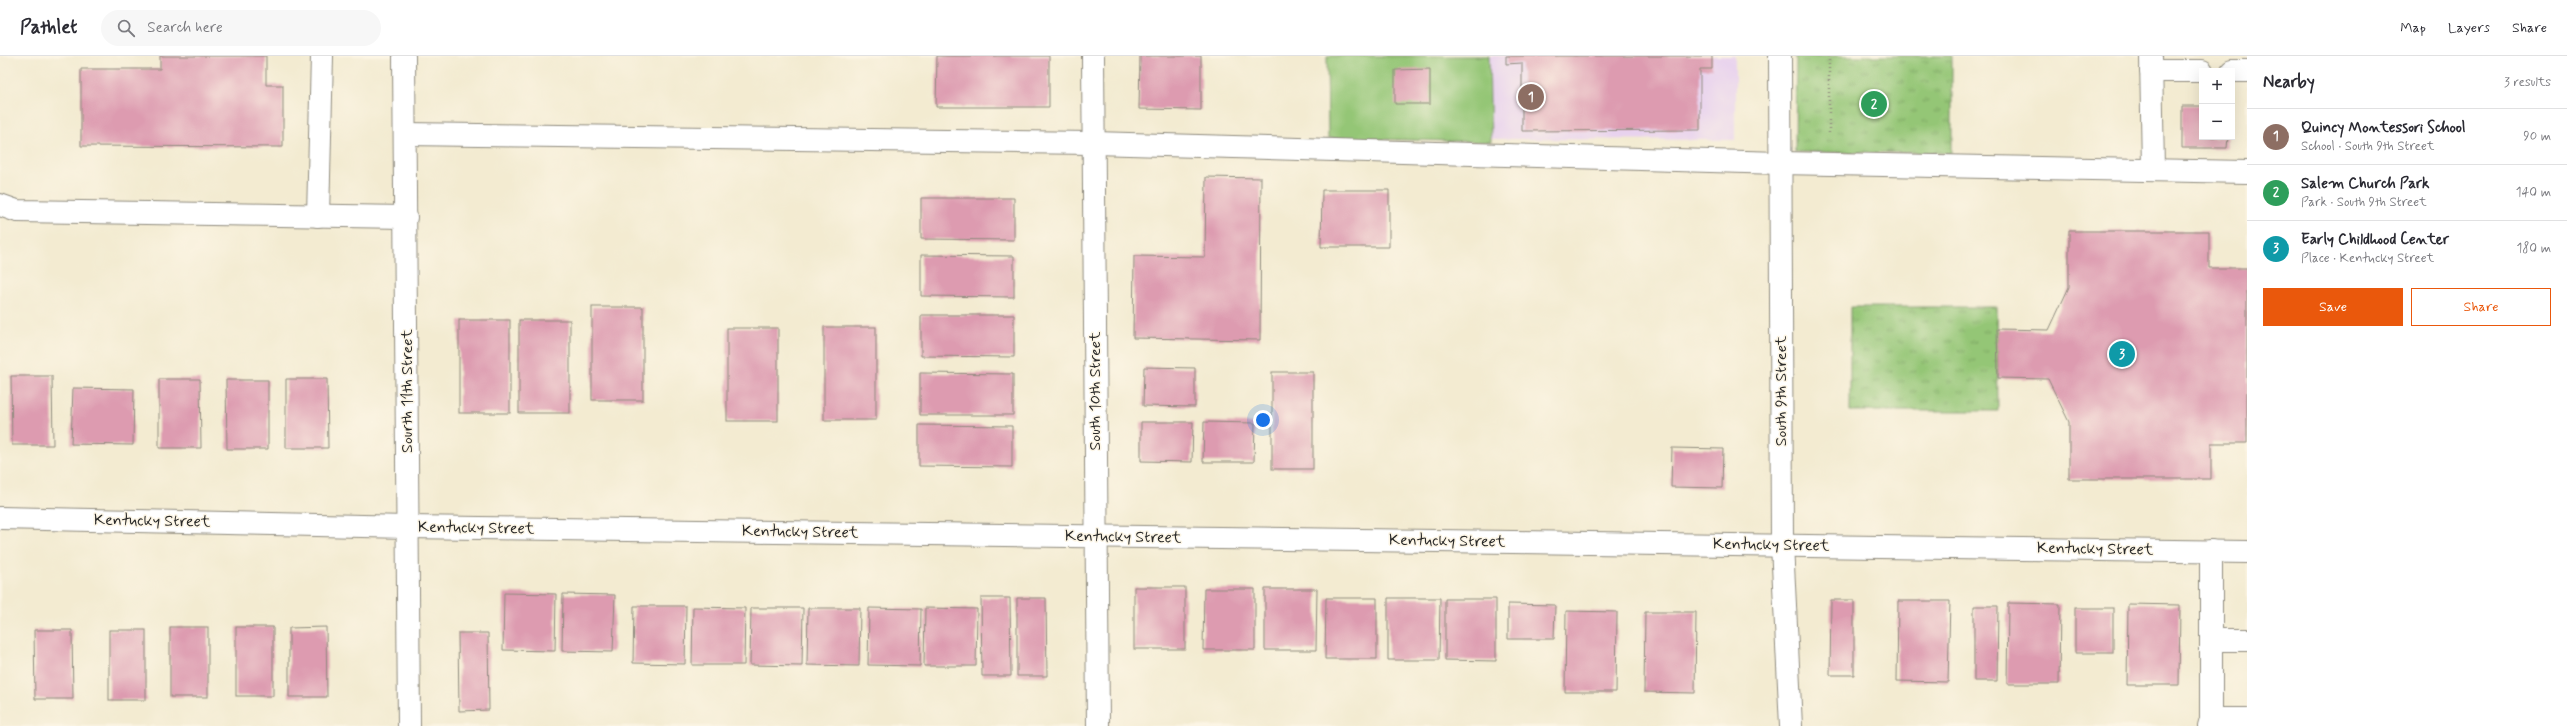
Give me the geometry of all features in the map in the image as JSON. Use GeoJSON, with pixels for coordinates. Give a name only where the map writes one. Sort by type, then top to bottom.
{"type":"FeatureCollection","features":[{"type":"Feature","properties":{"kind":"street"},"geometry":{"type":"LineString","coordinates":[[318,216],[322,56]]}},
{"type":"Feature","properties":{"kind":"street","name":"Sourth 11th Street"},"geometry":{"type":"LineString","coordinates":[[404,56],[409,726]]}},
{"type":"Feature","properties":{"kind":"street","name":"South 10th Street"},"geometry":{"type":"LineString","coordinates":[[1093,56],[1098,726]]}},
{"type":"Feature","properties":{"kind":"street","name":"South 9th Street"},"geometry":{"type":"LineString","coordinates":[[1780,56],[1782,545],[1791,726]]}},
{"type":"Feature","properties":{"kind":"street"},"geometry":{"type":"LineString","coordinates":[[2153,170],[2151,64],[2199,71]]}},
{"type":"Feature","properties":{"kind":"street"},"geometry":{"type":"LineString","coordinates":[[2235,71],[2247,71]]}},
{"type":"Feature","properties":{"kind":"street"},"geometry":{"type":"LineString","coordinates":[[405,134],[1094,143],[1780,163],[2247,172]]}},
{"type":"Feature","properties":{"kind":"street"},"geometry":{"type":"LineString","coordinates":[[0,205],[17,211],[406,217]]}},
{"type":"Feature","properties":{"kind":"street","name":"Kentucky Street"},"geometry":{"type":"LineString","coordinates":[[0,518],[1096,537],[2247,552]]}},
{"type":"Feature","properties":{"kind":"street"},"geometry":{"type":"LineString","coordinates":[[2211,551],[2210,723],[2247,720]]}},
{"type":"Feature","properties":{"kind":"street"},"geometry":{"type":"LineString","coordinates":[[2211,640],[2247,640]]}},
{"type":"Feature","properties":{"kind":"path"},"geometry":{"type":"LineString","coordinates":[[1829,56],[1829,164]]}},
{"type":"Feature","properties":{"kind":"shaded area"},"geometry":{"type":"Polygon","coordinates":[[[1327,56],[1735,56],[1735,140],[1328,138],[1327,56]]]}},
{"type":"Feature","properties":{"kind":"green space"},"geometry":{"type":"Polygon","coordinates":[[[1327,56],[1489,56],[1491,142],[1328,138],[1327,56]]]}},
{"type":"Feature","properties":{"kind":"green space"},"geometry":{"type":"Polygon","coordinates":[[[1796,56],[1952,56],[1952,153],[1795,152],[1796,56]]]}},
{"type":"Feature","properties":{"kind":"green space"},"geometry":{"type":"Polygon","coordinates":[[[1850,307],[1997,307],[1998,411],[1850,411],[1850,307]]]}},
{"type":"Feature","properties":{"kind":"building"},"geometry":{"type":"Polygon","coordinates":[[[160,56],[266,56],[266,85],[283,85],[283,147],[81,146],[81,69],[160,69],[160,56]]]}},
{"type":"Feature","properties":{"kind":"building"},"geometry":{"type":"Polygon","coordinates":[[[937,56],[1049,56],[1049,107],[936,107],[937,56]]]}},
{"type":"Feature","properties":{"kind":"building"},"geometry":{"type":"Polygon","coordinates":[[[1140,56],[1201,56],[1201,110],[1139,109],[1140,56]]]}},
{"type":"Feature","properties":{"kind":"building"},"geometry":{"type":"Polygon","coordinates":[[[1506,56],[1712,56],[1712,69],[1700,69],[1700,130],[1522,131],[1522,63],[1506,64],[1506,56]]]}},
{"type":"Feature","properties":{"kind":"building"},"geometry":{"type":"Polygon","coordinates":[[[1430,69],[1430,104],[1395,104],[1395,70],[1430,69]]]}},
{"type":"Feature","properties":{"kind":"building"},"geometry":{"type":"Polygon","coordinates":[[[2182,106],[2199,106],[2199,140],[2228,140],[2227,148],[2182,148],[2182,106]]]}},
{"type":"Feature","properties":{"kind":"building"},"geometry":{"type":"Polygon","coordinates":[[[1206,177],[1261,178],[1260,340],[1133,338],[1134,256],[1205,257],[1206,177]]]}},
{"type":"Feature","properties":{"kind":"building"},"geometry":{"type":"Polygon","coordinates":[[[1322,190],[1389,190],[1389,247],[1321,247],[1322,190]]]}},
{"type":"Feature","properties":{"kind":"building"},"geometry":{"type":"Polygon","coordinates":[[[921,198],[1014,198],[1014,240],[921,239],[921,198]]]}},
{"type":"Feature","properties":{"kind":"building"},"geometry":{"type":"Polygon","coordinates":[[[2069,231],[2209,231],[2209,268],[2247,268],[2247,443],[2211,443],[2211,479],[2069,479],[2069,422],[2048,379],[1998,378],[1997,329],[2049,330],[2069,287],[2069,231]]]}},
{"type":"Feature","properties":{"kind":"building"},"geometry":{"type":"Polygon","coordinates":[[[921,255],[1014,256],[1014,297],[921,296],[921,255]]]}},
{"type":"Feature","properties":{"kind":"building"},"geometry":{"type":"Polygon","coordinates":[[[592,307],[643,307],[643,400],[592,400],[592,307]]]}},
{"type":"Feature","properties":{"kind":"building"},"geometry":{"type":"Polygon","coordinates":[[[921,315],[1014,315],[1014,357],[921,356],[921,315]]]}},
{"type":"Feature","properties":{"kind":"building"},"geometry":{"type":"Polygon","coordinates":[[[459,320],[510,320],[510,413],[459,413],[459,320]]]}},
{"type":"Feature","properties":{"kind":"building"},"geometry":{"type":"Polygon","coordinates":[[[519,320],[570,320],[570,413],[519,413],[519,320]]]}},
{"type":"Feature","properties":{"kind":"building"},"geometry":{"type":"Polygon","coordinates":[[[824,327],[876,327],[876,420],[824,420],[824,327]]]}},
{"type":"Feature","properties":{"kind":"building"},"geometry":{"type":"Polygon","coordinates":[[[727,328],[778,328],[778,421],[727,421],[727,328]]]}},
{"type":"Feature","properties":{"kind":"building"},"geometry":{"type":"Polygon","coordinates":[[[1144,367],[1195,368],[1195,407],[1143,406],[1144,367]]]}},
{"type":"Feature","properties":{"kind":"building"},"geometry":{"type":"Polygon","coordinates":[[[1272,372],[1313,372],[1313,469],[1272,469],[1272,372]]]}},
{"type":"Feature","properties":{"kind":"building"},"geometry":{"type":"Polygon","coordinates":[[[920,373],[1013,374],[1013,415],[920,415],[920,373]]]}},
{"type":"Feature","properties":{"kind":"building"},"geometry":{"type":"Polygon","coordinates":[[[11,376],[52,376],[53,445],[12,445],[11,376]]]}},
{"type":"Feature","properties":{"kind":"building"},"geometry":{"type":"Polygon","coordinates":[[[159,379],[200,379],[201,448],[159,448],[159,379]]]}},
{"type":"Feature","properties":{"kind":"building"},"geometry":{"type":"Polygon","coordinates":[[[286,379],[327,379],[328,448],[286,448],[286,379]]]}},
{"type":"Feature","properties":{"kind":"building"},"geometry":{"type":"Polygon","coordinates":[[[226,380],[268,380],[268,449],[227,449],[226,380]]]}},
{"type":"Feature","properties":{"kind":"building"},"geometry":{"type":"Polygon","coordinates":[[[73,388],[134,389],[133,445],[71,444],[73,388]]]}},
{"type":"Feature","properties":{"kind":"building"},"geometry":{"type":"Polygon","coordinates":[[[1141,422],[1193,422],[1192,462],[1141,461],[1141,422]]]}},
{"type":"Feature","properties":{"kind":"building"},"geometry":{"type":"Polygon","coordinates":[[[1204,422],[1255,423],[1254,462],[1203,462],[1204,422]]]}},
{"type":"Feature","properties":{"kind":"building"},"geometry":{"type":"Polygon","coordinates":[[[919,425],[1012,426],[1012,467],[919,466],[919,425]]]}},
{"type":"Feature","properties":{"kind":"building"},"geometry":{"type":"Polygon","coordinates":[[[1672,448],[1723,449],[1722,488],[1671,487],[1672,448]]]}},
{"type":"Feature","properties":{"kind":"building"},"geometry":{"type":"Polygon","coordinates":[[[1134,587],[1185,587],[1185,649],[1134,649],[1134,587]]]}},
{"type":"Feature","properties":{"kind":"building"},"geometry":{"type":"Polygon","coordinates":[[[1204,589],[1255,589],[1255,650],[1203,650],[1204,589]]]}},
{"type":"Feature","properties":{"kind":"building"},"geometry":{"type":"Polygon","coordinates":[[[1265,589],[1317,589],[1316,650],[1265,650],[1265,589]]]}},
{"type":"Feature","properties":{"kind":"building"},"geometry":{"type":"Polygon","coordinates":[[[504,593],[556,594],[555,651],[503,650],[504,593]]]}},
{"type":"Feature","properties":{"kind":"building"},"geometry":{"type":"Polygon","coordinates":[[[563,594],[615,595],[613,652],[562,651],[563,594]]]}},
{"type":"Feature","properties":{"kind":"building"},"geometry":{"type":"Polygon","coordinates":[[[981,598],[1010,598],[1011,676],[982,676],[981,598]]]}},
{"type":"Feature","properties":{"kind":"building"},"geometry":{"type":"Polygon","coordinates":[[[1017,598],[1046,598],[1047,676],[1017,676],[1017,598]]]}},
{"type":"Feature","properties":{"kind":"building"},"geometry":{"type":"Polygon","coordinates":[[[1326,598],[1377,598],[1377,659],[1325,659],[1326,598]]]}},
{"type":"Feature","properties":{"kind":"building"},"geometry":{"type":"Polygon","coordinates":[[[1388,598],[1440,598],[1439,660],[1388,660],[1388,598]]]}},
{"type":"Feature","properties":{"kind":"building"},"geometry":{"type":"Polygon","coordinates":[[[1445,599],[1496,599],[1496,661],[1445,660],[1445,599]]]}},
{"type":"Feature","properties":{"kind":"building"},"geometry":{"type":"Polygon","coordinates":[[[1831,600],[1854,600],[1854,675],[1830,675],[1831,600]]]}},
{"type":"Feature","properties":{"kind":"building"},"geometry":{"type":"Polygon","coordinates":[[[1898,601],[1950,601],[1948,682],[1897,681],[1898,601]]]}},
{"type":"Feature","properties":{"kind":"building"},"geometry":{"type":"Polygon","coordinates":[[[2008,603],[2060,604],[2059,684],[2007,684],[2008,603]]]}},
{"type":"Feature","properties":{"kind":"building"},"geometry":{"type":"Polygon","coordinates":[[[1508,604],[1555,605],[1554,639],[1508,639],[1508,604]]]}},
{"type":"Feature","properties":{"kind":"building"},"geometry":{"type":"Polygon","coordinates":[[[2128,604],[2180,605],[2179,685],[2127,685],[2128,604]]]}},
{"type":"Feature","properties":{"kind":"building"},"geometry":{"type":"Polygon","coordinates":[[[634,606],[686,606],[685,664],[633,663],[634,606]]]}},
{"type":"Feature","properties":{"kind":"building"},"geometry":{"type":"Polygon","coordinates":[[[1974,606],[1998,606],[1997,681],[1974,681],[1974,606]]]}},
{"type":"Feature","properties":{"kind":"building"},"geometry":{"type":"Polygon","coordinates":[[[693,607],[745,608],[744,665],[692,665],[693,607]]]}},
{"type":"Feature","properties":{"kind":"building"},"geometry":{"type":"Polygon","coordinates":[[[751,608],[803,608],[802,666],[750,665],[751,608]]]}},
{"type":"Feature","properties":{"kind":"building"},"geometry":{"type":"Polygon","coordinates":[[[808,608],[860,608],[859,666],[807,665],[808,608]]]}},
{"type":"Feature","properties":{"kind":"building"},"geometry":{"type":"Polygon","coordinates":[[[869,608],[921,609],[920,666],[868,665],[869,608]]]}},
{"type":"Feature","properties":{"kind":"building"},"geometry":{"type":"Polygon","coordinates":[[[925,608],[977,609],[976,666],[924,666],[925,608]]]}},
{"type":"Feature","properties":{"kind":"building"},"geometry":{"type":"Polygon","coordinates":[[[2075,608],[2113,608],[2113,653],[2075,653],[2075,608]]]}},
{"type":"Feature","properties":{"kind":"building"},"geometry":{"type":"Polygon","coordinates":[[[1566,611],[1617,612],[1616,692],[1565,692],[1566,611]]]}},
{"type":"Feature","properties":{"kind":"building"},"geometry":{"type":"Polygon","coordinates":[[[1645,612],[1696,612],[1695,693],[1644,692],[1645,612]]]}},
{"type":"Feature","properties":{"kind":"building"},"geometry":{"type":"Polygon","coordinates":[[[170,627],[208,627],[208,697],[170,697],[170,627]]]}},
{"type":"Feature","properties":{"kind":"building"},"geometry":{"type":"Polygon","coordinates":[[[236,627],[273,627],[273,696],[236,696],[236,627]]]}},
{"type":"Feature","properties":{"kind":"building"},"geometry":{"type":"Polygon","coordinates":[[[326,627],[327,697],[289,697],[289,628],[326,627]]]}},
{"type":"Feature","properties":{"kind":"building"},"geometry":{"type":"Polygon","coordinates":[[[34,630],[72,630],[73,699],[35,699],[34,630]]]}},
{"type":"Feature","properties":{"kind":"building"},"geometry":{"type":"Polygon","coordinates":[[[109,630],[146,630],[146,700],[109,700],[109,630]]]}},
{"type":"Feature","properties":{"kind":"building"},"geometry":{"type":"Polygon","coordinates":[[[458,633],[488,633],[489,710],[459,711],[458,633]]]}},
{"type":"Feature","properties":{"kind":"place","name":"Quincy Montessori School"},"geometry":{"type":"Point","coordinates":[1531,97]}},
{"type":"Feature","properties":{"kind":"place","name":"Salem Church Park"},"geometry":{"type":"Point","coordinates":[1874,104]}},
{"type":"Feature","properties":{"kind":"place","name":"Early Childhood Center"},"geometry":{"type":"Point","coordinates":[2122,354]}}]}
